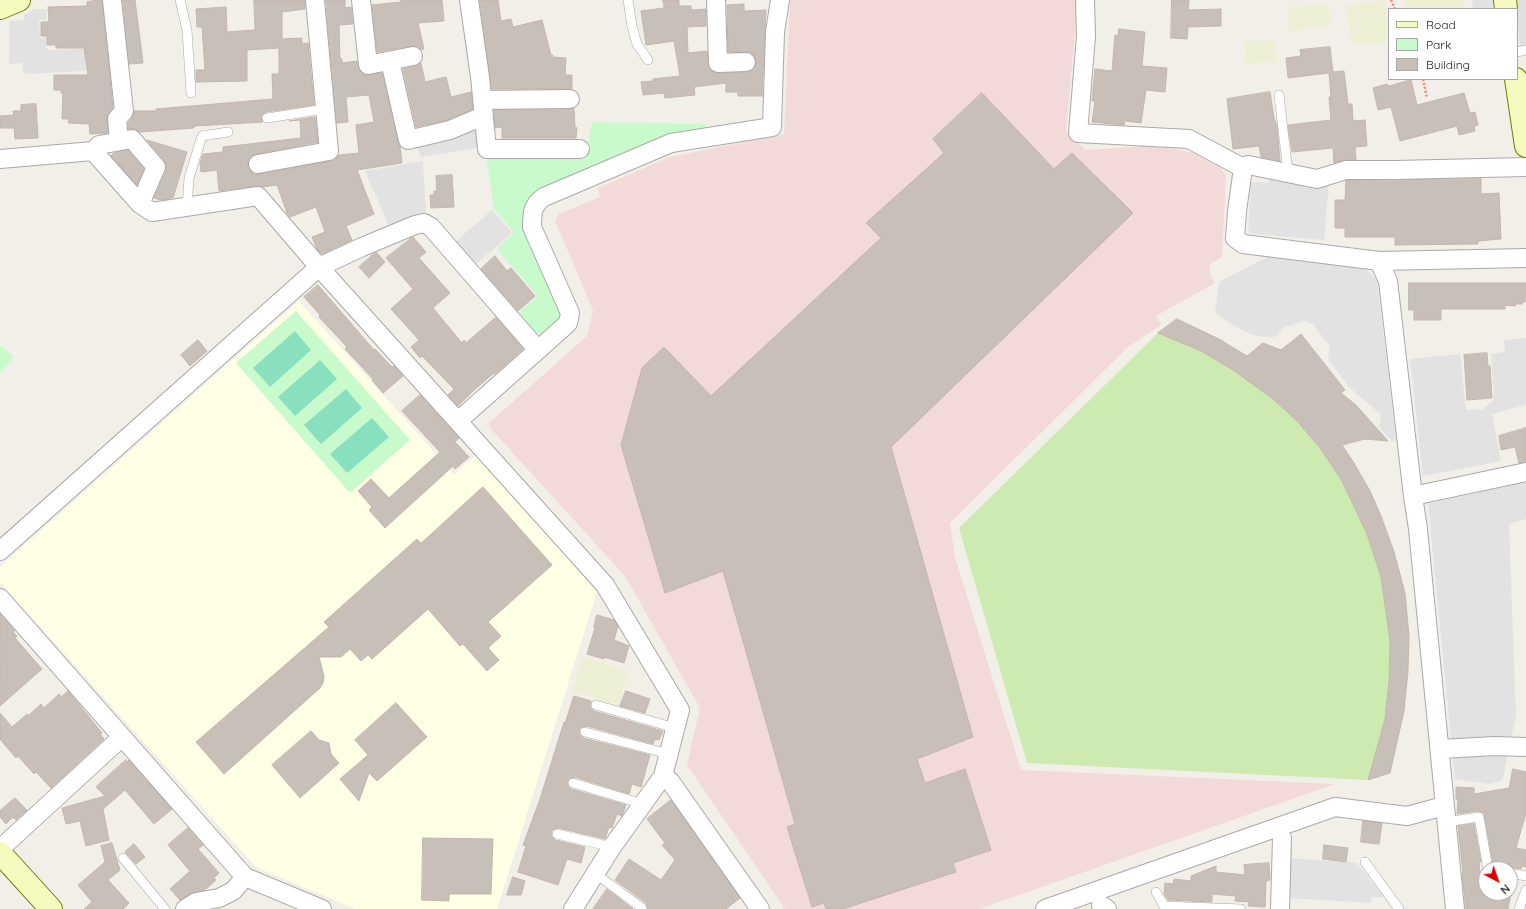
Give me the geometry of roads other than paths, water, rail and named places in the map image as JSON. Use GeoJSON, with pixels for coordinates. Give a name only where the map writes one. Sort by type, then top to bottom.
{"type":"FeatureCollection","features":[{"type":"Feature","properties":{"kind":"street"},"geometry":{"type":"LineString","coordinates":[[0,8],[18,0]]}},
{"type":"Feature","properties":{"kind":"street"},"geometry":{"type":"LineString","coordinates":[[112,0],[124,111],[117,118],[119,141]]}},
{"type":"Feature","properties":{"kind":"street"},"geometry":{"type":"LineString","coordinates":[[258,164],[329,151],[315,0]]}},
{"type":"Feature","properties":{"kind":"street"},"geometry":{"type":"LineString","coordinates":[[361,0],[368,65],[413,56]]}},
{"type":"Feature","properties":{"kind":"street"},"geometry":{"type":"LineString","coordinates":[[469,0],[487,149],[580,149]]}},
{"type":"Feature","properties":{"kind":"street"},"geometry":{"type":"LineString","coordinates":[[716,0],[718,63],[746,62]]}},
{"type":"Feature","properties":{"kind":"street"},"geometry":{"type":"LineString","coordinates":[[458,421],[568,323],[570,313],[532,227],[532,214],[537,202],[544,197],[671,143],[772,128],[775,32],[780,0]]}},
{"type":"Feature","properties":{"kind":"street"},"geometry":{"type":"LineString","coordinates":[[1085,0],[1086,36],[1078,133],[1189,139],[1244,168]]}},
{"type":"Feature","properties":{"kind":"street"},"geometry":{"type":"LineString","coordinates":[[390,61],[408,140],[450,130],[482,108],[570,99]]}},
{"type":"Feature","properties":{"kind":"street"},"geometry":{"type":"LineString","coordinates":[[1516,80],[1526,146]]}},
{"type":"Feature","properties":{"kind":"street"},"geometry":{"type":"LineString","coordinates":[[0,159],[93,151],[99,145],[132,139],[156,167],[140,204]]}},
{"type":"Feature","properties":{"kind":"street"},"geometry":{"type":"LineString","coordinates":[[93,151],[140,204],[152,212],[258,196],[319,267],[605,585],[680,710],[663,776],[612,847],[573,909]]}},
{"type":"Feature","properties":{"kind":"street"},"geometry":{"type":"LineString","coordinates":[[1244,168],[1248,165],[1317,178],[1346,170],[1526,167]]}},
{"type":"Feature","properties":{"kind":"street"},"geometry":{"type":"LineString","coordinates":[[1244,168],[1237,211],[1235,238],[1243,244],[1379,261],[1526,258]]}},
{"type":"Feature","properties":{"kind":"street"},"geometry":{"type":"LineString","coordinates":[[0,551],[319,267],[415,225],[424,223],[431,227],[538,350]]}},
{"type":"Feature","properties":{"kind":"street"},"geometry":{"type":"LineString","coordinates":[[1379,261],[1388,281],[1412,496],[1418,528],[1455,909]]}},
{"type":"Feature","properties":{"kind":"street"},"geometry":{"type":"LineString","coordinates":[[1412,496],[1526,472]]}},
{"type":"Feature","properties":{"kind":"street"},"geometry":{"type":"LineString","coordinates":[[0,598],[244,877],[322,909]]}},
{"type":"Feature","properties":{"kind":"street"},"geometry":{"type":"LineString","coordinates":[[0,849],[122,737]]}},
{"type":"Feature","properties":{"kind":"street"},"geometry":{"type":"LineString","coordinates":[[1440,749],[1495,746],[1526,747]]}},
{"type":"Feature","properties":{"kind":"street"},"geometry":{"type":"LineString","coordinates":[[663,776],[670,781],[753,906]]}},
{"type":"Feature","properties":{"kind":"street"},"geometry":{"type":"LineString","coordinates":[[1045,909],[1335,807],[1408,816],[1445,814]]}},
{"type":"Feature","properties":{"kind":"street"},"geometry":{"type":"LineString","coordinates":[[1280,909],[1282,838]]}},
{"type":"Feature","properties":{"kind":"street"},"geometry":{"type":"LineString","coordinates":[[0,853],[51,909]]}},
{"type":"Feature","properties":{"kind":"street"},"geometry":{"type":"LineString","coordinates":[[185,909],[196,902],[219,898],[233,891],[244,877]]}},
{"type":"Feature","properties":{"kind":"lane"},"geometry":{"type":"LineString","coordinates":[[180,0],[187,30],[191,93]]}},
{"type":"Feature","properties":{"kind":"lane"},"geometry":{"type":"LineString","coordinates":[[628,0],[632,26],[637,44],[648,60]]}},
{"type":"Feature","properties":{"kind":"lane"},"geometry":{"type":"LineString","coordinates":[[1279,95],[1288,173]]}},
{"type":"Feature","properties":{"kind":"lane"},"geometry":{"type":"LineString","coordinates":[[267,118],[325,110]]}},
{"type":"Feature","properties":{"kind":"lane"},"geometry":{"type":"LineString","coordinates":[[187,207],[189,178],[202,136],[228,132]]}},
{"type":"Feature","properties":{"kind":"lane"},"geometry":{"type":"LineString","coordinates":[[596,705],[675,728]]}},
{"type":"Feature","properties":{"kind":"lane"},"geometry":{"type":"LineString","coordinates":[[585,732],[669,754]]}},
{"type":"Feature","properties":{"kind":"lane"},"geometry":{"type":"LineString","coordinates":[[573,783],[643,804]]}},
{"type":"Feature","properties":{"kind":"lane"},"geometry":{"type":"LineString","coordinates":[[1445,814],[1479,817],[1487,861]]}},
{"type":"Feature","properties":{"kind":"lane"},"geometry":{"type":"LineString","coordinates":[[557,834],[612,847]]}},
{"type":"Feature","properties":{"kind":"lane"},"geometry":{"type":"LineString","coordinates":[[123,858],[165,909]]}},
{"type":"Feature","properties":{"kind":"lane"},"geometry":{"type":"LineString","coordinates":[[1364,862],[1399,909]]}},
{"type":"Feature","properties":{"kind":"lane"},"geometry":{"type":"LineString","coordinates":[[596,874],[642,909]]}},
{"type":"Feature","properties":{"kind":"lane"},"geometry":{"type":"LineString","coordinates":[[1519,909],[1526,890]]}},
{"type":"Feature","properties":{"kind":"lane"},"geometry":{"type":"LineString","coordinates":[[1156,892],[1164,906],[1241,909]]}}]}
